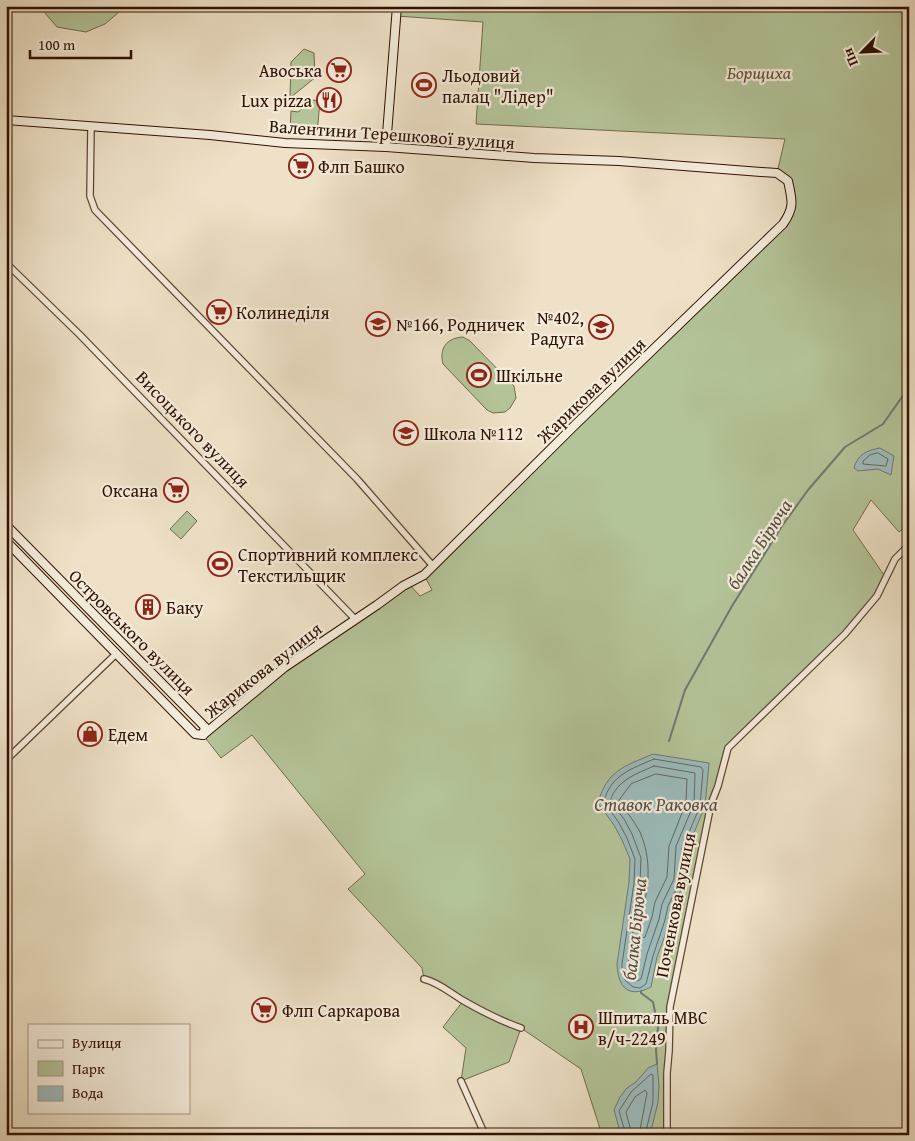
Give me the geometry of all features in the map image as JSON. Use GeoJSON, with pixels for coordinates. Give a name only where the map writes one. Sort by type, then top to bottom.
{"type":"FeatureCollection","features":[{"type":"Feature","properties":{"kind":"street"},"geometry":{"type":"LineString","coordinates":[[386,147],[397,6]]}},
{"type":"Feature","properties":{"kind":"street","name":"Валентини Терешкової вулиця"},"geometry":{"type":"LineString","coordinates":[[6,120],[91,128],[210,135],[285,143],[619,161],[777,174]]}},
{"type":"Feature","properties":{"kind":"street"},"geometry":{"type":"LineString","coordinates":[[91,128],[90,196],[95,210],[357,479],[433,566]]}},
{"type":"Feature","properties":{"kind":"street","name":"Жарикова вулиця"},"geometry":{"type":"LineString","coordinates":[[203,735],[285,667],[408,583],[424,576],[576,424],[783,224],[789,215],[793,203],[788,181],[777,174]]}},
{"type":"Feature","properties":{"kind":"street","name":"Висоцького вулиця"},"geometry":{"type":"LineString","coordinates":[[6,263],[100,356],[355,619]]}},
{"type":"Feature","properties":{"kind":"street","name":"Островського вулиця"},"geometry":{"type":"LineString","coordinates":[[6,526],[205,727],[203,735],[195,734],[6,541]]}},
{"type":"Feature","properties":{"kind":"street","name":"Поченкова вулиця"},"geometry":{"type":"LineString","coordinates":[[666,1135],[670,1007],[711,804],[728,748],[845,634],[877,596],[895,559],[909,545]]}},
{"type":"Feature","properties":{"kind":"street"},"geometry":{"type":"LineString","coordinates":[[6,760],[116,654]]}},
{"type":"Feature","properties":{"kind":"street"},"geometry":{"type":"LineString","coordinates":[[424,979],[437,982],[464,1001],[498,1020],[521,1028]]}},
{"type":"Feature","properties":{"kind":"street"},"geometry":{"type":"LineString","coordinates":[[461,1081],[485,1135]]}},
{"type":"Feature","properties":{"kind":"green space"},"geometry":{"type":"Polygon","coordinates":[[[39,6],[126,6],[105,24],[86,32],[57,27],[39,6]]]}},
{"type":"Feature","properties":{"kind":"green space","name":"Борщиха"},"geometry":{"type":"Polygon","coordinates":[[[397,6],[909,6],[909,528],[907,526],[899,532],[871,500],[853,530],[886,578],[877,596],[845,634],[728,748],[711,804],[670,1007],[667,1135],[602,1135],[581,1069],[521,1028],[509,1062],[461,1081],[466,1048],[443,1027],[463,1001],[424,979],[422,968],[348,889],[365,874],[252,735],[221,758],[203,735],[262,687],[408,583],[420,596],[432,590],[424,575],[789,215],[788,181],[777,173],[785,139],[476,124],[483,22],[396,16],[397,6]]]}},
{"type":"Feature","properties":{"kind":"green space"},"geometry":{"type":"Polygon","coordinates":[[[304,49],[314,53],[315,74],[317,76],[290,98],[291,62],[304,49]]]}},
{"type":"Feature","properties":{"kind":"green space"},"geometry":{"type":"Polygon","coordinates":[[[313,100],[320,101],[317,134],[290,132],[291,111],[298,112],[313,100]]]}},
{"type":"Feature","properties":{"kind":"green space","name":"Шкільне"},"geometry":{"type":"Polygon","coordinates":[[[463,337],[470,341],[514,386],[516,398],[505,412],[493,413],[487,410],[443,364],[442,354],[445,345],[452,340],[463,337]]]}},
{"type":"Feature","properties":{"kind":"green space"},"geometry":{"type":"Polygon","coordinates":[[[187,511],[197,521],[181,539],[170,529],[187,511]]]}},
{"type":"Feature","properties":{"kind":"water"},"geometry":{"type":"Polygon","coordinates":[[[880,448],[894,456],[891,475],[878,469],[858,471],[854,468],[860,456],[880,448]]]}},
{"type":"Feature","properties":{"kind":"water","name":"Ставок Раковка"},"geometry":{"type":"Polygon","coordinates":[[[653,754],[709,763],[705,806],[687,850],[686,881],[672,907],[670,922],[657,957],[651,987],[636,992],[626,989],[622,985],[617,964],[629,882],[630,859],[614,825],[598,803],[606,783],[612,776],[626,766],[653,754]]]}},
{"type":"Feature","properties":{"kind":"water"},"geometry":{"type":"Polygon","coordinates":[[[657,1064],[658,1102],[650,1135],[621,1135],[614,1110],[620,1097],[648,1068],[657,1064]]]}},
{"type":"Feature","properties":{"kind":"waterway","name":"балка Бірюча"},"geometry":{"type":"LineString","coordinates":[[669,741],[685,690],[732,606],[782,526],[808,490],[845,447],[883,424],[909,387]]}},
{"type":"Feature","properties":{"kind":"waterway","name":"балка Бірюча"},"geometry":{"type":"LineString","coordinates":[[641,991],[653,1002],[658,1027],[657,1064]]}},
{"type":"Feature","properties":{"kind":"place","name":"Авоська"},"geometry":{"type":"Point","coordinates":[339,70]}},
{"type":"Feature","properties":{"kind":"place","name":"Льодовий палац \"Лідер\""},"geometry":{"type":"Point","coordinates":[424,85]}},
{"type":"Feature","properties":{"kind":"place","name":"Lux pizza"},"geometry":{"type":"Point","coordinates":[329,100]}},
{"type":"Feature","properties":{"kind":"place","name":"Флп Башко"},"geometry":{"type":"Point","coordinates":[301,166]}},
{"type":"Feature","properties":{"kind":"place","name":"Колинеділя"},"geometry":{"type":"Point","coordinates":[219,312]}},
{"type":"Feature","properties":{"kind":"place","name":"№166, Родничек"},"geometry":{"type":"Point","coordinates":[378,324]}},
{"type":"Feature","properties":{"kind":"place","name":"№402, Радуга"},"geometry":{"type":"Point","coordinates":[601,327]}},
{"type":"Feature","properties":{"kind":"place","name":"Шкільне"},"geometry":{"type":"Point","coordinates":[479,375]}},
{"type":"Feature","properties":{"kind":"place","name":"Школа №112"},"geometry":{"type":"Point","coordinates":[406,433]}},
{"type":"Feature","properties":{"kind":"place","name":"Оксана"},"geometry":{"type":"Point","coordinates":[176,490]}},
{"type":"Feature","properties":{"kind":"place","name":"Спортивний комплекс Текстильщик"},"geometry":{"type":"Point","coordinates":[220,564]}},
{"type":"Feature","properties":{"kind":"place","name":"Баку"},"geometry":{"type":"Point","coordinates":[148,607]}},
{"type":"Feature","properties":{"kind":"place","name":"Едем"},"geometry":{"type":"Point","coordinates":[90,734]}},
{"type":"Feature","properties":{"kind":"place","name":"Флп Саркарова"},"geometry":{"type":"Point","coordinates":[264,1010]}},
{"type":"Feature","properties":{"kind":"place","name":"Шпиталь МВС в/ч-2249"},"geometry":{"type":"Point","coordinates":[581,1027]}}]}
